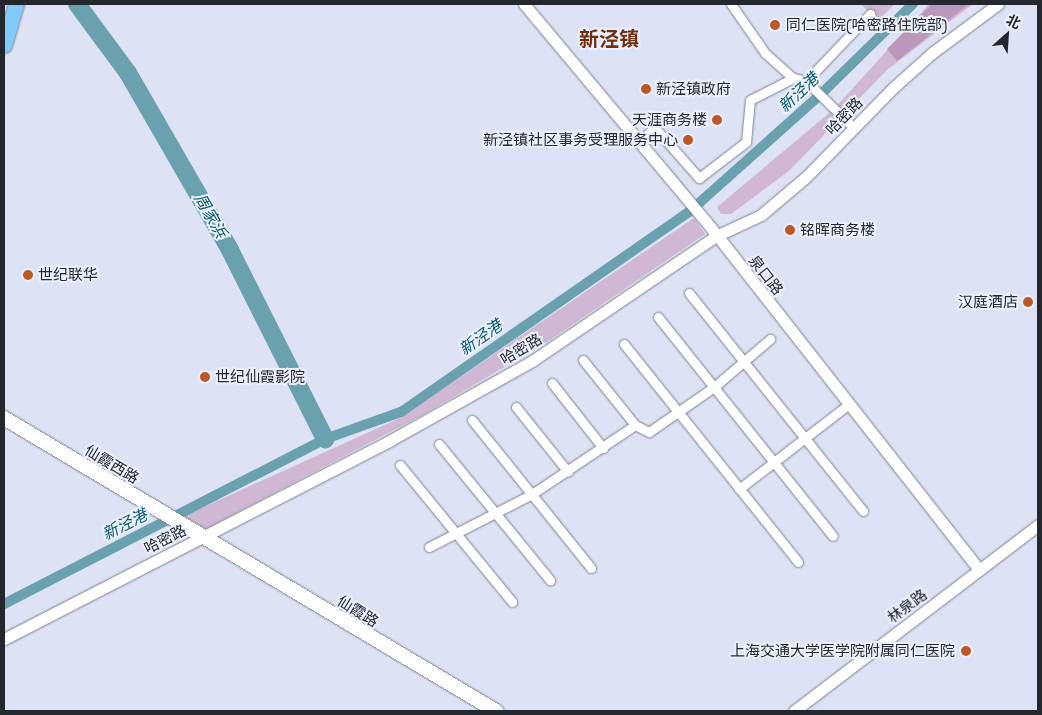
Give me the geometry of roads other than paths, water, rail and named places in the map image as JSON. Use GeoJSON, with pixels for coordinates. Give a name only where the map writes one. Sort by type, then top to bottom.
{"type":"FeatureCollection","features":[{"type":"Feature","properties":{"kind":"main road"},"geometry":{"type":"LineString","coordinates":[[4,45],[15,6]]}},
{"type":"Feature","properties":{"kind":"main road","name":"仙霞西路"},"geometry":{"type":"LineString","coordinates":[[4,418],[148,505],[205,536]]}},
{"type":"Feature","properties":{"kind":"main road","name":"仙霞路"},"geometry":{"type":"LineString","coordinates":[[205,536],[496,711]]}},
{"type":"Feature","properties":{"kind":"street","name":"泉口路"},"geometry":{"type":"LineString","coordinates":[[524,4],[714,232],[979,570]]}},
{"type":"Feature","properties":{"kind":"street"},"geometry":{"type":"LineString","coordinates":[[730,4],[766,53],[793,78],[806,81],[854,128]]}},
{"type":"Feature","properties":{"kind":"street","name":"哈密路"},"geometry":{"type":"LineString","coordinates":[[4,640],[389,441],[532,361],[714,232],[761,216],[806,176],[932,53],[998,4]]}},
{"type":"Feature","properties":{"kind":"street"},"geometry":{"type":"LineString","coordinates":[[806,81],[870,14]]}},
{"type":"Feature","properties":{"kind":"street"},"geometry":{"type":"LineString","coordinates":[[638,141],[655,128],[699,178],[746,142],[750,100],[793,78]]}},
{"type":"Feature","properties":{"kind":"street"},"geometry":{"type":"LineString","coordinates":[[689,293],[863,512]]}},
{"type":"Feature","properties":{"kind":"street"},"geometry":{"type":"LineString","coordinates":[[658,317],[833,536]]}},
{"type":"Feature","properties":{"kind":"street"},"geometry":{"type":"LineString","coordinates":[[583,360],[635,425],[649,432],[714,388],[770,339]]}},
{"type":"Feature","properties":{"kind":"street"},"geometry":{"type":"LineString","coordinates":[[624,344],[798,562]]}},
{"type":"Feature","properties":{"kind":"street"},"geometry":{"type":"LineString","coordinates":[[552,383],[603,448]]}},
{"type":"Feature","properties":{"kind":"street"},"geometry":{"type":"LineString","coordinates":[[740,489],[849,404]]}},
{"type":"Feature","properties":{"kind":"street"},"geometry":{"type":"LineString","coordinates":[[516,407],[568,472]]}},
{"type":"Feature","properties":{"kind":"street"},"geometry":{"type":"LineString","coordinates":[[472,420],[591,568]]}},
{"type":"Feature","properties":{"kind":"street"},"geometry":{"type":"LineString","coordinates":[[429,547],[454,532],[532,494],[568,472],[635,425]]}},
{"type":"Feature","properties":{"kind":"street"},"geometry":{"type":"LineString","coordinates":[[439,444],[550,580]]}},
{"type":"Feature","properties":{"kind":"street"},"geometry":{"type":"LineString","coordinates":[[400,465],[512,602]]}},
{"type":"Feature","properties":{"kind":"street","name":"林泉路"},"geometry":{"type":"LineString","coordinates":[[794,711],[1038,525]]}},
{"type":"Feature","properties":{"kind":"waterway","name":"周家浜"},"geometry":{"type":"LineString","coordinates":[[77,4],[128,73],[230,250],[325,439]]}},
{"type":"Feature","properties":{"kind":"waterway","name":"新泾港"},"geometry":{"type":"LineString","coordinates":[[4,604],[325,439],[401,412],[689,212],[820,95],[913,4]]}},
{"type":"Feature","properties":{"kind":"place","name":"同仁医院(哈密路住院部)"},"geometry":{"type":"Point","coordinates":[775,25]}},
{"type":"Feature","properties":{"kind":"place","name":"新泾镇政府"},"geometry":{"type":"Point","coordinates":[646,89]}},
{"type":"Feature","properties":{"kind":"place","name":"天涯商务楼"},"geometry":{"type":"Point","coordinates":[717,120]}},
{"type":"Feature","properties":{"kind":"place","name":"新泾镇社区事务受理服务中心"},"geometry":{"type":"Point","coordinates":[688,140]}},
{"type":"Feature","properties":{"kind":"place","name":"铭晖商务楼"},"geometry":{"type":"Point","coordinates":[790,230]}},
{"type":"Feature","properties":{"kind":"place","name":"世纪联华"},"geometry":{"type":"Point","coordinates":[28,275]}},
{"type":"Feature","properties":{"kind":"place","name":"汉庭酒店"},"geometry":{"type":"Point","coordinates":[1028,302]}},
{"type":"Feature","properties":{"kind":"place","name":"世纪仙霞影院"},"geometry":{"type":"Point","coordinates":[205,377]}},
{"type":"Feature","properties":{"kind":"place","name":"上海交通大学医学院附属同仁医院"},"geometry":{"type":"Point","coordinates":[966,651]}},
{"type":"Feature","properties":{"kind":"district","name":"新泾镇"},"geometry":{"type":"Point","coordinates":[609,39]}}]}
